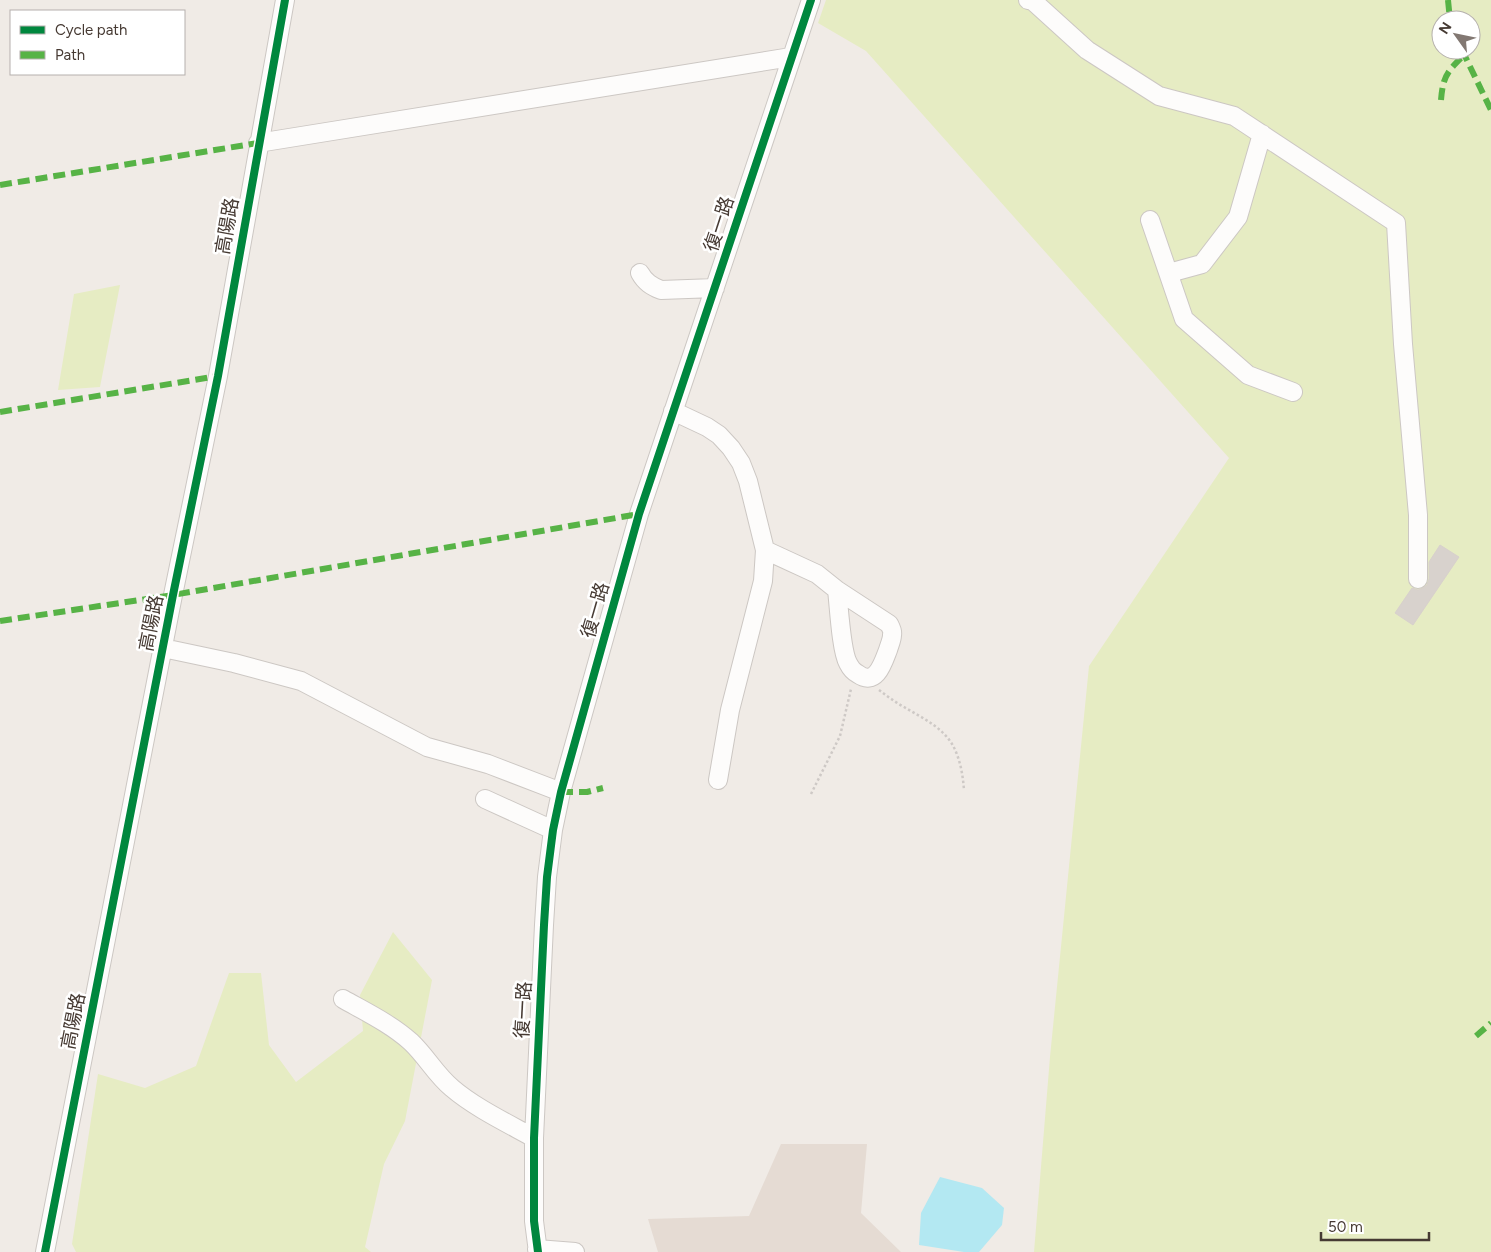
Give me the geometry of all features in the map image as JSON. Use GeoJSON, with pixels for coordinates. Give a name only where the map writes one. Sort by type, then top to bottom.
{"type":"FeatureCollection","features":[{"type":"Feature","properties":{"kind":"street","name":"高陽路"},"geometry":{"type":"LineString","coordinates":[[45,1252],[218,376],[285,0]]}},
{"type":"Feature","properties":{"kind":"street","name":"復一路"},"geometry":{"type":"LineString","coordinates":[[537,1250],[533,1201],[534,1138],[544,925],[547,877],[560,792],[639,514],[811,0]]}},
{"type":"Feature","properties":{"kind":"street"},"geometry":{"type":"LineString","coordinates":[[1028,0],[1033,1],[1087,50],[1159,96],[1234,116],[1396,222],[1403,344],[1418,515],[1418,579]]}},
{"type":"Feature","properties":{"kind":"street"},"geometry":{"type":"LineString","coordinates":[[258,143],[791,57]]}},
{"type":"Feature","properties":{"kind":"street"},"geometry":{"type":"LineString","coordinates":[[1169,273],[1202,264],[1238,217],[1262,134]]}},
{"type":"Feature","properties":{"kind":"street"},"geometry":{"type":"LineString","coordinates":[[1150,220],[1184,319],[1248,375],[1293,392]]}},
{"type":"Feature","properties":{"kind":"street"},"geometry":{"type":"LineString","coordinates":[[640,273],[645,281],[661,290],[715,288]]}},
{"type":"Feature","properties":{"kind":"street"},"geometry":{"type":"LineString","coordinates":[[674,411],[719,435],[741,463],[748,480],[765,550],[763,581],[730,710],[718,780]]}},
{"type":"Feature","properties":{"kind":"street"},"geometry":{"type":"LineString","coordinates":[[765,550],[817,574],[837,590],[889,624],[892,630],[892,637],[880,669],[876,675],[870,678],[860,675],[848,662],[844,652],[837,590]]}},
{"type":"Feature","properties":{"kind":"street"},"geometry":{"type":"LineString","coordinates":[[163,648],[234,663],[301,681],[427,747],[488,764],[560,792]]}},
{"type":"Feature","properties":{"kind":"street"},"geometry":{"type":"LineString","coordinates":[[485,799],[553,830]]}},
{"type":"Feature","properties":{"kind":"street"},"geometry":{"type":"LineString","coordinates":[[343,999],[371,1014],[412,1043],[451,1088],[464,1098],[534,1138]]}},
{"type":"Feature","properties":{"kind":"street"},"geometry":{"type":"LineString","coordinates":[[537,1250],[575,1252]]}},
{"type":"Feature","properties":{"kind":"path"},"geometry":{"type":"LineString","coordinates":[[811,794],[840,736],[860,675],[903,707],[933,723],[946,736],[955,750],[962,769],[964,790]]}},
{"type":"Feature","properties":{"kind":"shaded area"},"geometry":{"type":"Polygon","coordinates":[[[781,1144],[867,1144],[861,1213],[901,1252],[658,1252],[648,1219],[749,1216],[781,1144]]]}},
{"type":"Feature","properties":{"kind":"green space"},"geometry":{"type":"Polygon","coordinates":[[[826,0],[1491,0],[1491,1252],[1034,1252],[1050,1057],[1089,666],[1229,458],[866,51],[818,23],[826,0]]]}},
{"type":"Feature","properties":{"kind":"green space"},"geometry":{"type":"Polygon","coordinates":[[[120,285],[100,387],[58,390],[74,294],[120,285]]]}},
{"type":"Feature","properties":{"kind":"green space"},"geometry":{"type":"Polygon","coordinates":[[[393,932],[432,980],[405,1121],[384,1164],[365,1247],[371,1252],[76,1252],[72,1244],[98,1074],[145,1088],[196,1066],[229,973],[261,973],[269,1045],[296,1082],[363,1031],[360,995],[393,932]]]}},
{"type":"Feature","properties":{"kind":"water"},"geometry":{"type":"Polygon","coordinates":[[[940,1177],[982,1188],[1004,1208],[1002,1225],[979,1252],[964,1252],[919,1245],[921,1213],[940,1177]]]}},
{"type":"Feature","properties":{"kind":"building"},"geometry":{"type":"Polygon","coordinates":[[[1440,545],[1459,557],[1413,625],[1395,613],[1412,588],[1418,590],[1427,585],[1429,562],[1440,545]]]}},
{"type":"Feature","properties":{"kind":"marked path"},"geometry":{"type":"LineString","coordinates":[[1448,0],[1449,10]]}},
{"type":"Feature","properties":{"kind":"marked path"},"geometry":{"type":"LineString","coordinates":[[1441,100],[1443,85],[1447,75],[1459,60]]}},
{"type":"Feature","properties":{"kind":"marked path"},"geometry":{"type":"LineString","coordinates":[[1467,60],[1491,110]]}},
{"type":"Feature","properties":{"kind":"marked path"},"geometry":{"type":"LineString","coordinates":[[0,185],[258,143]]}},
{"type":"Feature","properties":{"kind":"marked path"},"geometry":{"type":"LineString","coordinates":[[0,412],[218,376]]}},
{"type":"Feature","properties":{"kind":"marked path"},"geometry":{"type":"LineString","coordinates":[[0,621],[173,595],[639,514]]}},
{"type":"Feature","properties":{"kind":"marked path"},"geometry":{"type":"LineString","coordinates":[[561,792],[587,792],[603,788]]}},
{"type":"Feature","properties":{"kind":"marked path"},"geometry":{"type":"LineString","coordinates":[[1476,1036],[1491,1023]]}},
{"type":"Feature","properties":{"kind":"cycle path"},"geometry":{"type":"LineString","coordinates":[[45,1252],[173,595],[218,376],[285,0]]}},
{"type":"Feature","properties":{"kind":"cycle path"},"geometry":{"type":"LineString","coordinates":[[538,1252],[534,1221],[534,1138],[544,925],[547,877],[553,830],[561,792],[639,514],[811,0]]}}]}
